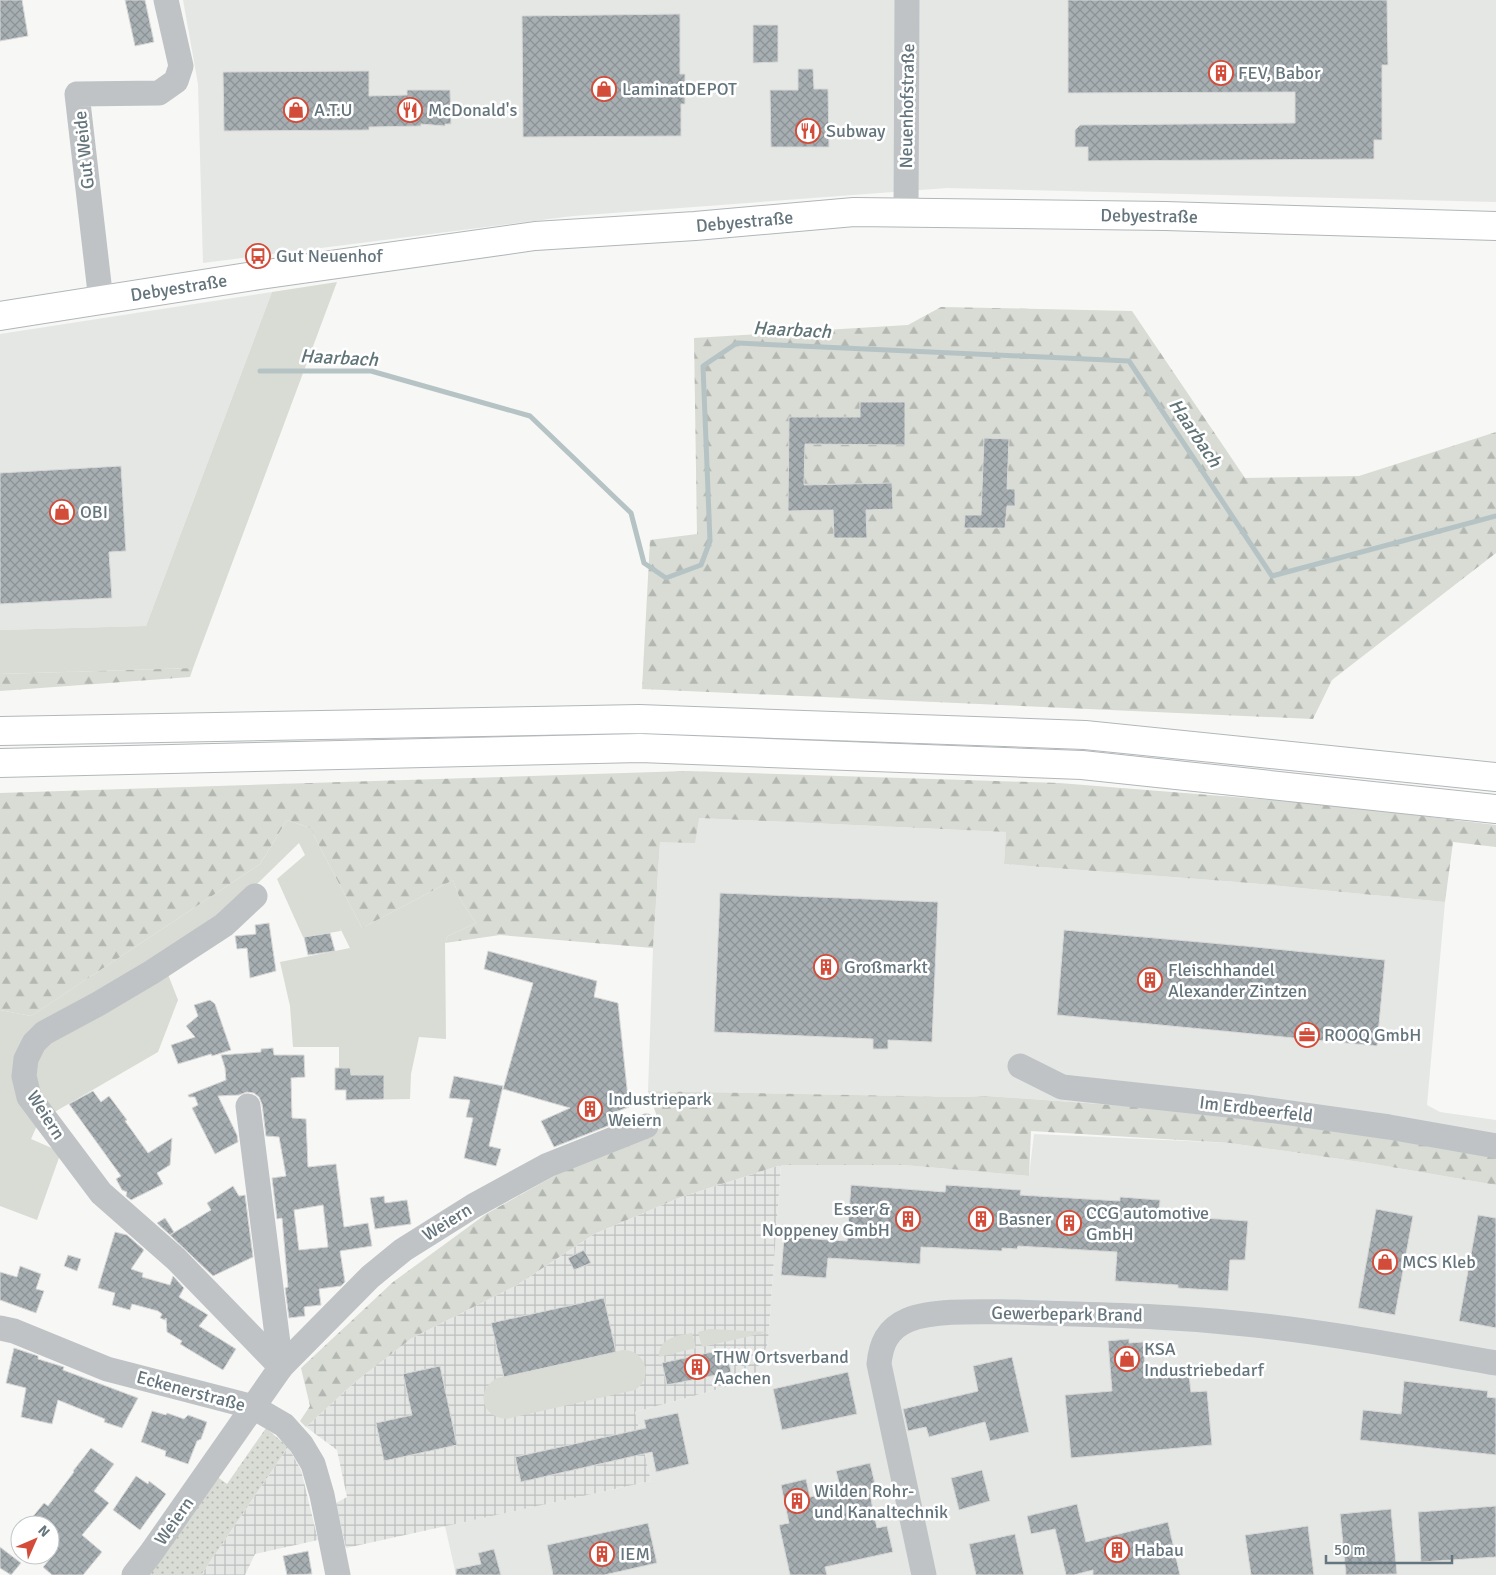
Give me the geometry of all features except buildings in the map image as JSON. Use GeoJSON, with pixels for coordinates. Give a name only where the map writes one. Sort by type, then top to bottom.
{"type":"FeatureCollection","features":[{"type":"Feature","properties":{"kind":"main road","name":"Debyestraße"},"geometry":{"type":"LineString","coordinates":[[0,316],[260,275],[535,236],[731,224],[854,212],[1165,216],[1496,226]]}},
{"type":"Feature","properties":{"kind":"main road"},"geometry":{"type":"LineString","coordinates":[[0,731],[649,720],[1085,735],[1496,777]]}},
{"type":"Feature","properties":{"kind":"main road"},"geometry":{"type":"LineString","coordinates":[[0,763],[640,748],[1082,765],[1496,809]]}},
{"type":"Feature","properties":{"kind":"street","name":"Gut Weide"},"geometry":{"type":"LineString","coordinates":[[101,301],[77,94],[159,93],[176,81],[181,66],[166,0]]}},
{"type":"Feature","properties":{"kind":"street","name":"Neuenhofstraße"},"geometry":{"type":"LineString","coordinates":[[906,213],[907,0]]}},
{"type":"Feature","properties":{"kind":"street","name":"Weiern"},"geometry":{"type":"LineString","coordinates":[[255,896],[224,924],[152,972],[44,1033],[34,1044],[26,1059],[24,1076],[29,1097],[101,1193],[176,1259],[281,1367]]}},
{"type":"Feature","properties":{"kind":"street","name":"Im Erdbeerfeld"},"geometry":{"type":"LineString","coordinates":[[1020,1066],[1062,1087],[1247,1107],[1496,1146]]}},
{"type":"Feature","properties":{"kind":"street"},"geometry":{"type":"LineString","coordinates":[[248,1106],[281,1367]]}},
{"type":"Feature","properties":{"kind":"street","name":"Weiern"},"geometry":{"type":"LineString","coordinates":[[134,1575],[281,1367],[370,1277],[403,1250],[472,1206],[548,1165],[646,1126]]}},
{"type":"Feature","properties":{"kind":"street","name":"Gewerbepark Brand"},"geometry":{"type":"LineString","coordinates":[[924,1575],[879,1364],[881,1347],[887,1336],[898,1326],[909,1320],[940,1313],[1007,1312],[1160,1317],[1322,1333],[1496,1363]]}},
{"type":"Feature","properties":{"kind":"street","name":"Eckenerstraße"},"geometry":{"type":"LineString","coordinates":[[0,1328],[14,1331],[107,1369],[253,1407],[284,1425],[301,1444],[313,1464],[322,1495],[338,1575]]}},
{"type":"Feature","properties":{"kind":"shaded area"},"geometry":{"type":"Polygon","coordinates":[[[183,0],[1496,0],[1496,202],[947,188],[573,216],[203,263],[198,84],[183,0]]]}},
{"type":"Feature","properties":{"kind":"shaded area"},"geometry":{"type":"Polygon","coordinates":[[[272,292],[146,626],[0,630],[0,334],[272,292]]]}},
{"type":"Feature","properties":{"kind":"shaded area"},"geometry":{"type":"Polygon","coordinates":[[[699,818],[1006,832],[1004,864],[1250,883],[1445,902],[1427,1105],[1440,1112],[1496,1120],[1496,1158],[1197,1111],[987,1096],[648,1091],[653,948],[660,842],[699,818]]]}},
{"type":"Feature","properties":{"kind":"shaded area"},"geometry":{"type":"Polygon","coordinates":[[[1034,1134],[1230,1143],[1374,1164],[1496,1185],[1496,1575],[456,1575],[445,1526],[651,1481],[635,1412],[755,1379],[768,1342],[781,1165],[904,1165],[1029,1176],[1034,1134]]]}},
{"type":"Feature","properties":{"kind":"shaded area"},"geometry":{"type":"Polygon","coordinates":[[[781,1165],[768,1342],[755,1379],[635,1412],[651,1481],[346,1548],[336,1503],[347,1497],[337,1450],[306,1427],[355,1382],[412,1338],[517,1285],[594,1234],[681,1197],[781,1165]]]}},
{"type":"Feature","properties":{"kind":"shaded area"},"geometry":{"type":"Polygon","coordinates":[[[288,1447],[301,1470],[318,1540],[255,1554],[245,1575],[201,1575],[288,1447]]]}},
{"type":"Feature","properties":{"kind":"green space"},"geometry":{"type":"Polygon","coordinates":[[[337,282],[193,668],[0,674],[0,630],[146,626],[272,292],[337,282]]]}},
{"type":"Feature","properties":{"kind":"green space"},"geometry":{"type":"Polygon","coordinates":[[[941,307],[1132,311],[1245,478],[1359,476],[1496,432],[1496,553],[1332,680],[1313,719],[642,689],[650,540],[697,534],[694,338],[908,325],[941,307]]]}},
{"type":"Feature","properties":{"kind":"green space"},"geometry":{"type":"Polygon","coordinates":[[[193,668],[190,677],[0,691],[0,674],[193,668]]]}},
{"type":"Feature","properties":{"kind":"green space"},"geometry":{"type":"Polygon","coordinates":[[[687,771],[1059,783],[1324,804],[1496,825],[1496,847],[1453,842],[1445,902],[1250,883],[1004,864],[1006,832],[699,818],[695,843],[660,842],[653,948],[500,935],[445,943],[448,936],[476,923],[460,899],[453,880],[362,928],[310,828],[287,820],[260,864],[31,1016],[0,1010],[0,793],[687,771]]]}},
{"type":"Feature","properties":{"kind":"green space"},"geometry":{"type":"Polygon","coordinates":[[[287,820],[310,828],[362,928],[453,880],[460,899],[476,923],[448,936],[445,943],[446,1039],[419,1037],[411,1074],[410,1099],[355,1100],[356,1075],[339,1074],[339,1047],[293,1047],[290,1006],[280,962],[350,948],[340,928],[341,931],[303,937],[277,879],[305,855],[299,843],[257,884],[162,959],[178,1000],[158,1052],[39,1121],[31,1139],[61,1152],[37,1220],[0,1206],[0,1010],[31,1016],[260,864],[287,820]]]}},
{"type":"Feature","properties":{"kind":"green space"},"geometry":{"type":"Polygon","coordinates":[[[648,1091],[987,1096],[1197,1111],[1392,1139],[1496,1158],[1496,1185],[1374,1164],[1230,1143],[1031,1131],[1029,1176],[904,1165],[781,1165],[681,1197],[594,1234],[517,1285],[412,1338],[355,1382],[306,1427],[300,1421],[310,1406],[301,1368],[393,1282],[486,1214],[556,1175],[661,1128],[648,1091]]]}},
{"type":"Feature","properties":{"kind":"green space"},"geometry":{"type":"Polygon","coordinates":[[[710,1329],[768,1332],[702,1347],[698,1332],[710,1329]]]}},
{"type":"Feature","properties":{"kind":"green space"},"geometry":{"type":"Polygon","coordinates":[[[692,1333],[696,1348],[659,1357],[660,1350],[665,1341],[692,1333]]]}},
{"type":"Feature","properties":{"kind":"green space"},"geometry":{"type":"Polygon","coordinates":[[[623,1350],[631,1351],[637,1355],[642,1359],[645,1366],[644,1379],[635,1390],[506,1419],[491,1414],[486,1409],[484,1396],[486,1390],[490,1383],[497,1378],[623,1350]]]}},
{"type":"Feature","properties":{"kind":"green space"},"geometry":{"type":"Polygon","coordinates":[[[266,1428],[288,1447],[201,1575],[146,1575],[216,1476],[227,1484],[266,1428]]]}},
{"type":"Feature","properties":{"kind":"waterway","name":"Haarbach"},"geometry":{"type":"LineString","coordinates":[[260,371],[371,371],[530,416],[631,513],[644,563],[666,578],[701,565],[710,541],[703,366],[737,343],[1129,361],[1272,576],[1496,516]]}},
{"type":"Feature","properties":{"kind":"place","name":"FEV, Babor"},"geometry":{"type":"Point","coordinates":[1221,73]}},
{"type":"Feature","properties":{"kind":"place","name":"LaminatDEPOT"},"geometry":{"type":"Point","coordinates":[604,89]}},
{"type":"Feature","properties":{"kind":"place","name":"A.T.U"},"geometry":{"type":"Point","coordinates":[296,110]}},
{"type":"Feature","properties":{"kind":"place","name":"McDonald's"},"geometry":{"type":"Point","coordinates":[410,110]}},
{"type":"Feature","properties":{"kind":"place","name":"Subway"},"geometry":{"type":"Point","coordinates":[808,131]}},
{"type":"Feature","properties":{"kind":"place","name":"Gut Neuenhof"},"geometry":{"type":"Point","coordinates":[258,256]}},
{"type":"Feature","properties":{"kind":"place","name":"OBI"},"geometry":{"type":"Point","coordinates":[62,512]}},
{"type":"Feature","properties":{"kind":"place","name":"Großmarkt"},"geometry":{"type":"Point","coordinates":[826,967]}},
{"type":"Feature","properties":{"kind":"place","name":"Fleischhandel Alexander Zintzen"},"geometry":{"type":"Point","coordinates":[1150,980]}},
{"type":"Feature","properties":{"kind":"place","name":"ROOQ GmbH"},"geometry":{"type":"Point","coordinates":[1307,1035]}},
{"type":"Feature","properties":{"kind":"place","name":"Industriepark Weiern"},"geometry":{"type":"Point","coordinates":[590,1109]}},
{"type":"Feature","properties":{"kind":"place","name":"Esser & Noppeney GmbH"},"geometry":{"type":"Point","coordinates":[908,1219]}},
{"type":"Feature","properties":{"kind":"place","name":"Basner"},"geometry":{"type":"Point","coordinates":[981,1219]}},
{"type":"Feature","properties":{"kind":"place","name":"CCG automotive GmbH"},"geometry":{"type":"Point","coordinates":[1069,1223]}},
{"type":"Feature","properties":{"kind":"place","name":"MCS Kleb"},"geometry":{"type":"Point","coordinates":[1385,1262]}},
{"type":"Feature","properties":{"kind":"place","name":"KSA Industriebedarf"},"geometry":{"type":"Point","coordinates":[1127,1359]}},
{"type":"Feature","properties":{"kind":"place","name":"THW Ortsverband Aachen"},"geometry":{"type":"Point","coordinates":[697,1367]}},
{"type":"Feature","properties":{"kind":"place","name":"Wilden Rohr- und Kanaltechnik"},"geometry":{"type":"Point","coordinates":[797,1501]}},
{"type":"Feature","properties":{"kind":"place","name":"Habau"},"geometry":{"type":"Point","coordinates":[1117,1550]}},
{"type":"Feature","properties":{"kind":"place","name":"IEM"},"geometry":{"type":"Point","coordinates":[602,1554]}}]}
